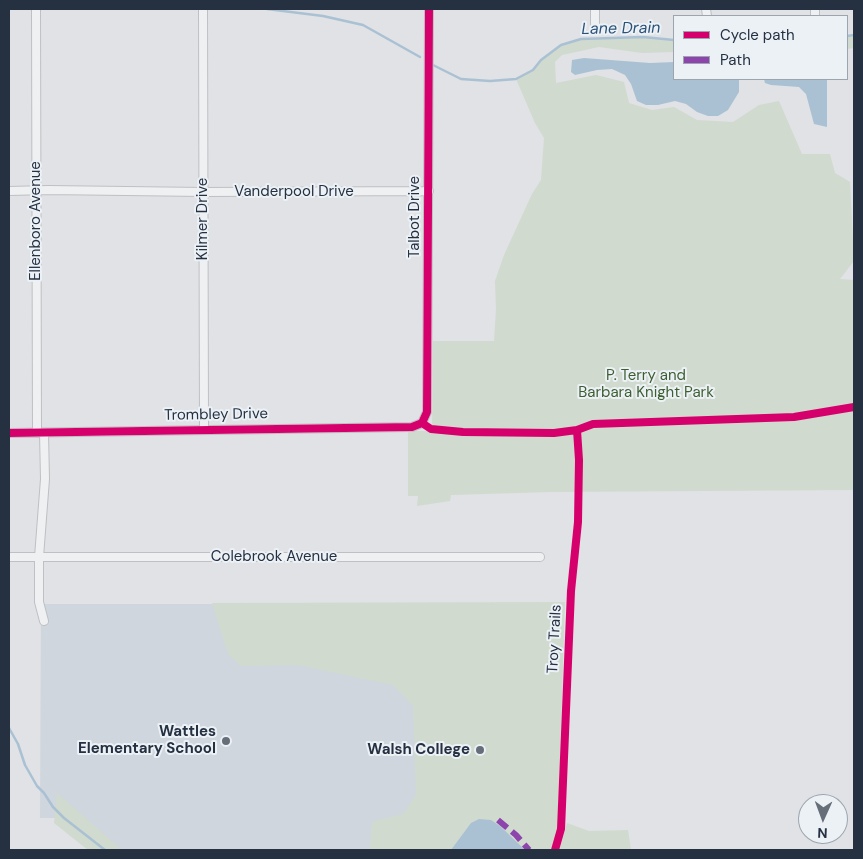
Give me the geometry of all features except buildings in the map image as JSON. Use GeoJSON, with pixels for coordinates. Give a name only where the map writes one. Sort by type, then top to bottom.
{"type":"FeatureCollection","features":[{"type":"Feature","properties":{"kind":"street","name":"Ellenboro Avenue"},"geometry":{"type":"LineString","coordinates":[[36,9],[36,190],[40,433],[45,479],[39,557],[39,602],[44,620]]}},
{"type":"Feature","properties":{"kind":"street","name":"Kilmer Drive"},"geometry":{"type":"LineString","coordinates":[[203,9],[204,429]]}},
{"type":"Feature","properties":{"kind":"street","name":"Talbot Drive"},"geometry":{"type":"LineString","coordinates":[[422,423],[427,412],[429,9]]}},
{"type":"Feature","properties":{"kind":"street"},"geometry":{"type":"LineString","coordinates":[[595,9],[595,24]]}},
{"type":"Feature","properties":{"kind":"street","name":"Vanderpool Drive"},"geometry":{"type":"LineString","coordinates":[[9,191],[429,191]]}},
{"type":"Feature","properties":{"kind":"street","name":"Trombley Drive"},"geometry":{"type":"LineString","coordinates":[[9,433],[412,427],[422,423]]}},
{"type":"Feature","properties":{"kind":"street","name":"Colebrook Avenue"},"geometry":{"type":"LineString","coordinates":[[9,557],[540,557]]}},
{"type":"Feature","properties":{"kind":"shaded area","name":"Wattles Elementary School"},"geometry":{"type":"Polygon","coordinates":[[[41,604],[550,604],[548,850],[106,850],[65,818],[40,818],[41,604]]]}},
{"type":"Feature","properties":{"kind":"green space"},"geometry":{"type":"Polygon","coordinates":[[[854,35],[854,48],[848,49],[848,36],[854,35]]]}},
{"type":"Feature","properties":{"kind":"green space","name":"P. Terry and Barbara Knight Park"},"geometry":{"type":"Polygon","coordinates":[[[643,37],[673,40],[673,52],[642,53],[599,47],[562,55],[555,62],[556,83],[596,75],[624,82],[629,103],[652,110],[674,107],[697,120],[733,122],[759,105],[779,101],[802,154],[830,154],[835,173],[850,182],[854,261],[840,279],[854,280],[854,490],[551,492],[451,495],[450,501],[417,506],[418,496],[408,496],[408,431],[432,431],[433,341],[494,341],[495,281],[504,255],[532,194],[541,180],[544,138],[535,123],[516,79],[533,70],[541,60],[561,45],[581,39],[643,37]]]}},
{"type":"Feature","properties":{"kind":"green space","name":"Walsh College"},"geometry":{"type":"Polygon","coordinates":[[[565,602],[558,828],[552,850],[525,850],[500,826],[471,823],[451,850],[370,850],[372,822],[403,814],[416,795],[413,706],[393,685],[298,665],[241,666],[228,654],[212,603],[565,602]]]}},
{"type":"Feature","properties":{"kind":"green space"},"geometry":{"type":"Polygon","coordinates":[[[57,793],[122,850],[88,850],[54,823],[57,793]]]}},
{"type":"Feature","properties":{"kind":"green space"},"geometry":{"type":"Polygon","coordinates":[[[567,823],[589,831],[628,830],[631,850],[559,850],[567,823]]]}},
{"type":"Feature","properties":{"kind":"water"},"geometry":{"type":"Polygon","coordinates":[[[584,58],[650,63],[673,62],[673,80],[739,80],[739,92],[728,110],[718,116],[708,116],[697,112],[686,104],[675,101],[658,105],[646,105],[637,101],[631,84],[625,75],[612,69],[575,75],[571,72],[572,60],[584,58]]]}},
{"type":"Feature","properties":{"kind":"water"},"geometry":{"type":"Polygon","coordinates":[[[764,80],[827,80],[827,127],[814,124],[806,94],[799,87],[765,83],[764,80]]]}},
{"type":"Feature","properties":{"kind":"water"},"geometry":{"type":"Polygon","coordinates":[[[479,819],[491,820],[500,826],[525,850],[451,850],[471,823],[479,819]]]}},
{"type":"Feature","properties":{"kind":"waterway","name":"Lane Drain"},"geometry":{"type":"LineString","coordinates":[[267,9],[323,16],[363,25],[420,57]]}},
{"type":"Feature","properties":{"kind":"waterway","name":"Lane Drain"},"geometry":{"type":"LineString","coordinates":[[848,36],[854,35]]}},
{"type":"Feature","properties":{"kind":"waterway","name":"Lane Drain"},"geometry":{"type":"LineString","coordinates":[[433,65],[461,79],[490,81],[516,79],[533,70],[541,60],[561,45],[581,39],[643,37],[673,40]]}},
{"type":"Feature","properties":{"kind":"waterway"},"geometry":{"type":"LineString","coordinates":[[9,728],[18,744],[25,765],[37,786],[53,807],[105,850]]}},
{"type":"Feature","properties":{"kind":"marked path"},"geometry":{"type":"LineString","coordinates":[[498,820],[516,835],[529,850]]}},
{"type":"Feature","properties":{"kind":"cycle path"},"geometry":{"type":"LineString","coordinates":[[422,423],[427,412],[429,9]]}},
{"type":"Feature","properties":{"kind":"cycle path"},"geometry":{"type":"LineString","coordinates":[[422,423],[431,429],[463,432],[554,433],[577,430],[593,424],[794,417],[854,407]]}},
{"type":"Feature","properties":{"kind":"cycle path"},"geometry":{"type":"LineString","coordinates":[[9,433],[412,427],[422,423]]}},
{"type":"Feature","properties":{"kind":"cycle path","name":"Troy Trails"},"geometry":{"type":"LineString","coordinates":[[555,850],[561,829],[571,591],[578,522],[579,460],[577,430]]}},
{"type":"Feature","properties":{"kind":"place","name":"Wattles Elementary School"},"geometry":{"type":"Point","coordinates":[226,741]}},
{"type":"Feature","properties":{"kind":"place","name":"Walsh College"},"geometry":{"type":"Point","coordinates":[480,750]}}]}
